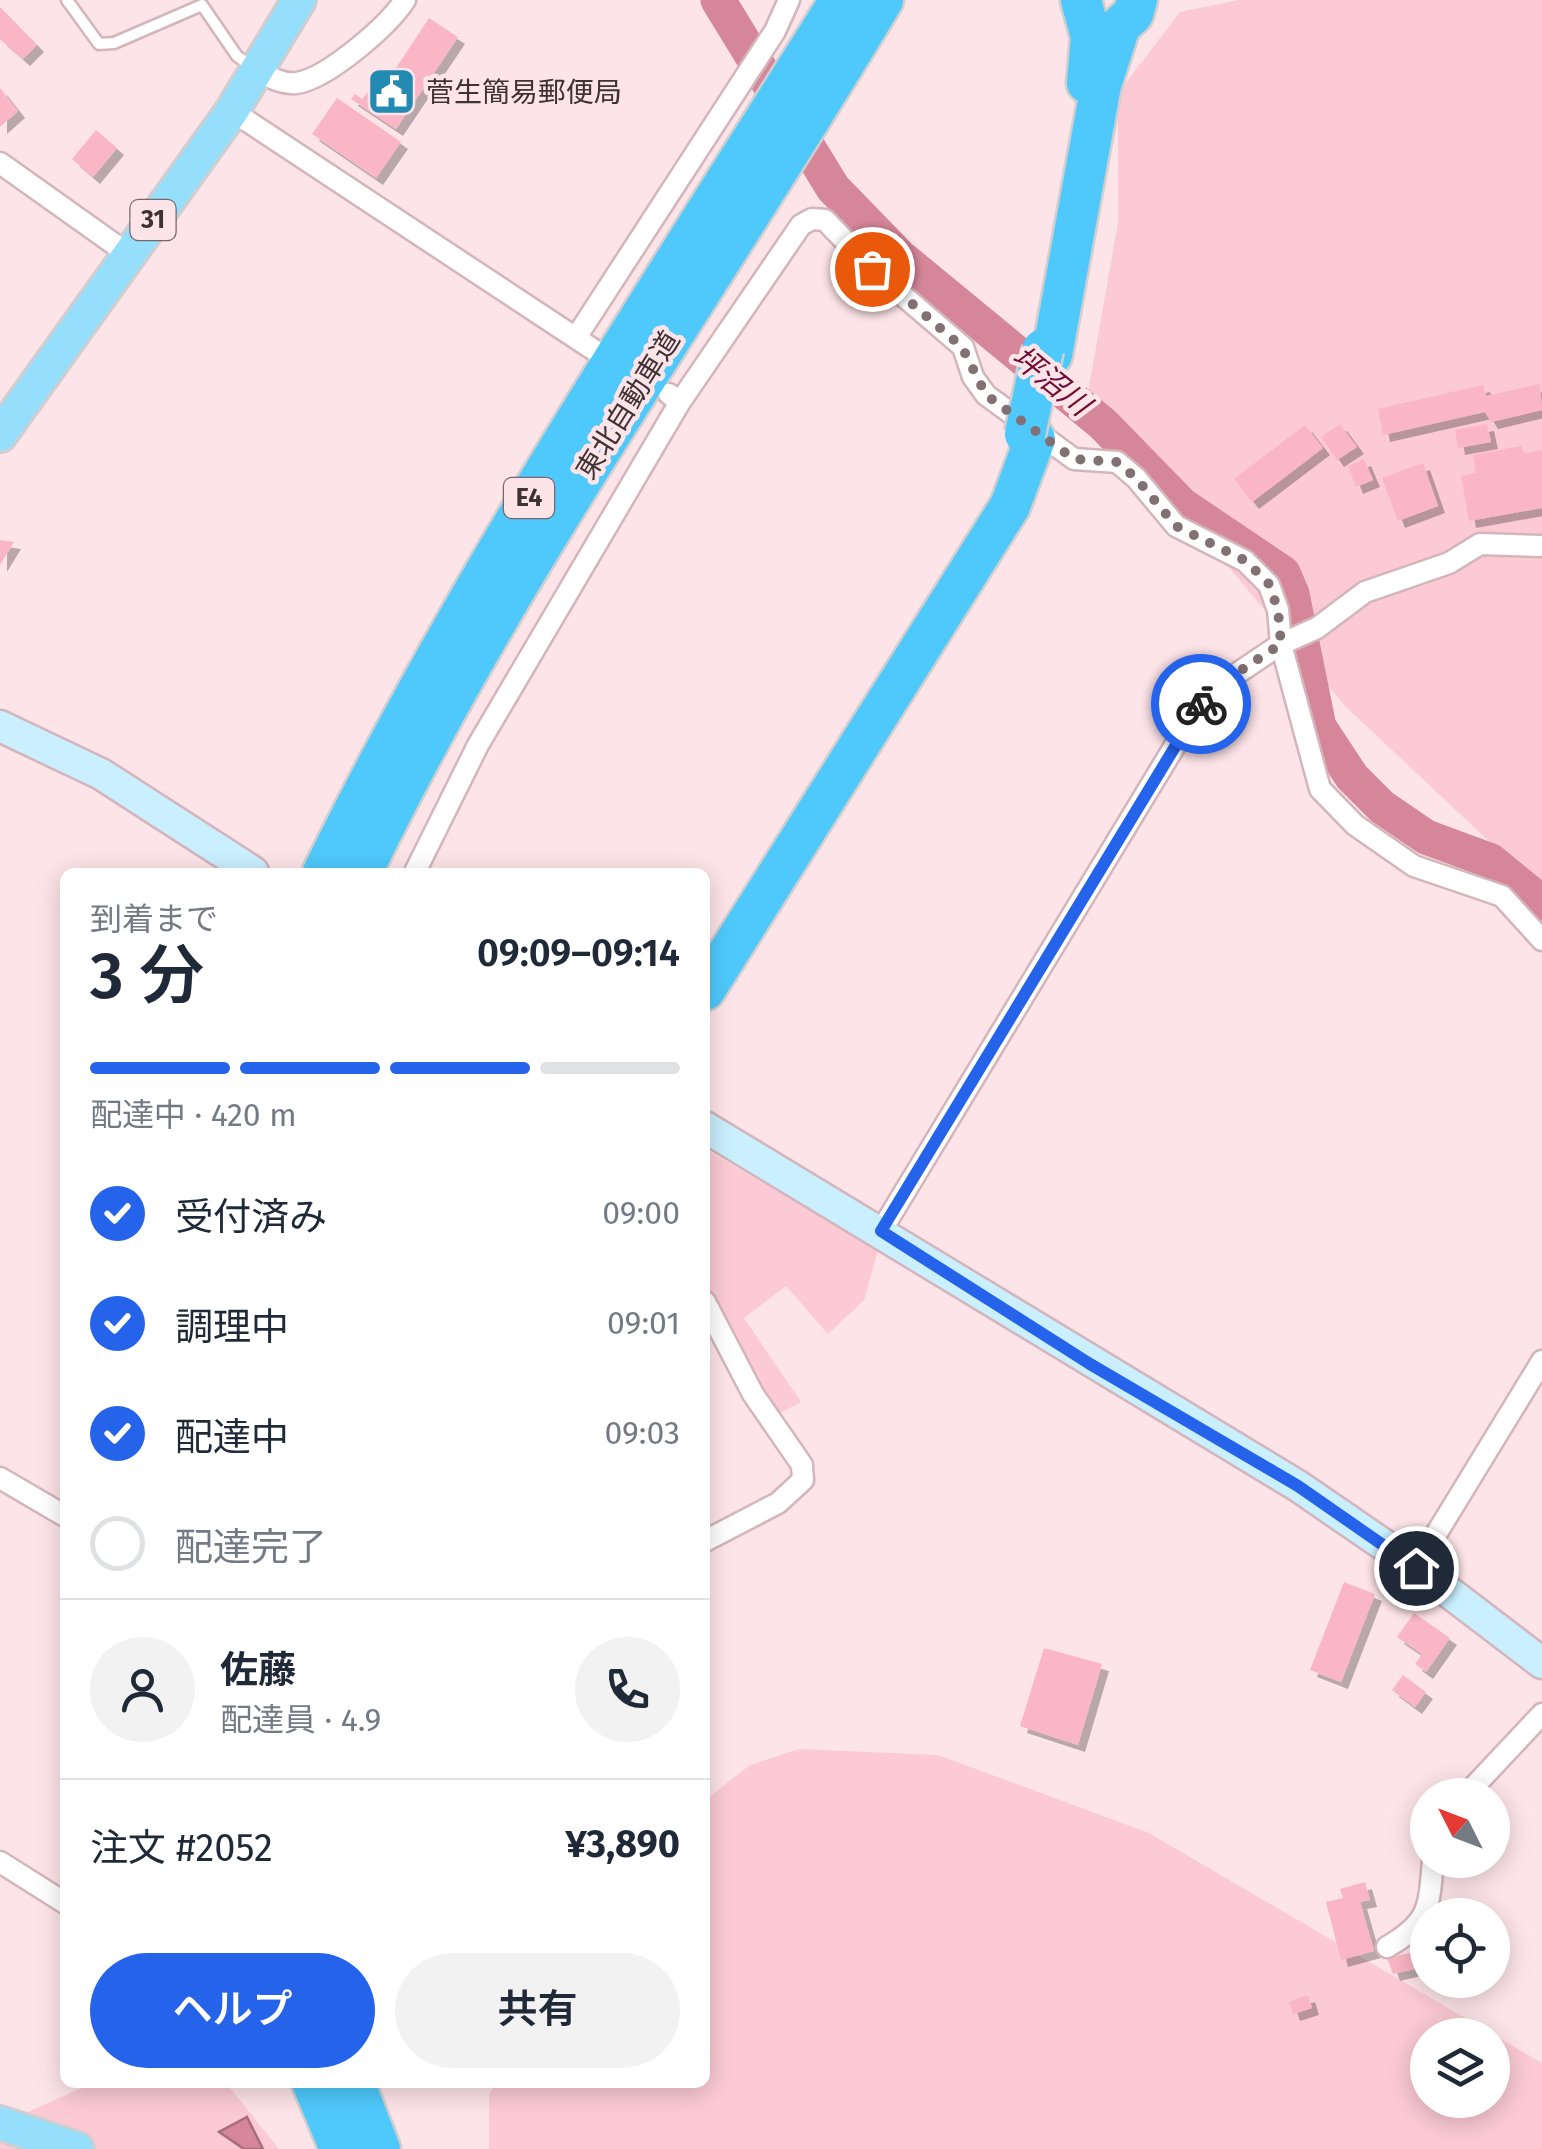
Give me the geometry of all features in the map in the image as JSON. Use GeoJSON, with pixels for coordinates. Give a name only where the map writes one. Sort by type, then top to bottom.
{"type":"FeatureCollection","features":[{"type":"Feature","properties":{"kind":"highway","name":"東北自動車道"},"geometry":{"type":"LineString","coordinates":[[364,868],[460,681],[819,58],[838,0]]}},
{"type":"Feature","properties":{"kind":"highway","name":"東北自動車道"},"geometry":{"type":"LineString","coordinates":[[819,58],[883,0]]}},
{"type":"Feature","properties":{"kind":"highway"},"geometry":{"type":"LineString","coordinates":[[819,58],[898,0]]}},
{"type":"Feature","properties":{"kind":"highway"},"geometry":{"type":"LineString","coordinates":[[710,982],[1010,506],[1048,352],[1091,37],[1106,11]]}},
{"type":"Feature","properties":{"kind":"highway","name":"東北自動車道"},"geometry":{"type":"LineString","coordinates":[[325,868],[424,673],[768,151],[822,102],[819,58]]}},
{"type":"Feature","properties":{"kind":"highway"},"geometry":{"type":"LineString","coordinates":[[710,948],[999,502],[1030,437]]}},
{"type":"Feature","properties":{"kind":"highway"},"geometry":{"type":"LineString","coordinates":[[315,2088],[340,2149]]}},
{"type":"Feature","properties":{"kind":"highway"},"geometry":{"type":"LineString","coordinates":[[356,2088],[380,2149]]}},
{"type":"Feature","properties":{"kind":"main road","name":"31"},"geometry":{"type":"LineString","coordinates":[[4,421],[232,111],[299,0]]}},
{"type":"Feature","properties":{"kind":"main road"},"geometry":{"type":"LineString","coordinates":[[0,2123],[77,2149]]}},
{"type":"Feature","properties":{"kind":"street"},"geometry":{"type":"LineString","coordinates":[[258,72],[277,81],[298,83],[374,37],[405,0]]}},
{"type":"Feature","properties":{"kind":"street"},"geometry":{"type":"LineString","coordinates":[[232,111],[586,343],[775,31],[788,0]]}},
{"type":"Feature","properties":{"kind":"street"},"geometry":{"type":"LineString","coordinates":[[0,163],[128,254]]}},
{"type":"Feature","properties":{"kind":"street"},"geometry":{"type":"LineString","coordinates":[[417,868],[478,745],[675,398],[800,225],[826,220],[872,269],[962,347],[986,395],[1074,459],[1117,462],[1136,478],[1176,526],[1246,561],[1269,584],[1293,639],[1320,789],[1355,825],[1414,866],[1502,896],[1542,940]]}},
{"type":"Feature","properties":{"kind":"street"},"geometry":{"type":"LineString","coordinates":[[881,1231],[1199,706],[1220,684],[1366,592],[1449,564],[1480,544],[1542,546]]}},
{"type":"Feature","properties":{"kind":"street"},"geometry":{"type":"LineString","coordinates":[[0,726],[101,774],[247,868]]}},
{"type":"Feature","properties":{"kind":"street"},"geometry":{"type":"LineString","coordinates":[[710,1130],[881,1231],[1090,1364],[1298,1486],[1542,1663]]}},
{"type":"Feature","properties":{"kind":"street"},"geometry":{"type":"LineString","coordinates":[[710,1312],[753,1394],[802,1466],[803,1480],[778,1503],[710,1538]]}},
{"type":"Feature","properties":{"kind":"street"},"geometry":{"type":"LineString","coordinates":[[1416,1568],[1542,1360]]}},
{"type":"Feature","properties":{"kind":"street"},"geometry":{"type":"LineString","coordinates":[[0,1478],[60,1513]]}},
{"type":"Feature","properties":{"kind":"street"},"geometry":{"type":"LineString","coordinates":[[1482,1778],[1542,1714]]}},
{"type":"Feature","properties":{"kind":"street"},"geometry":{"type":"LineString","coordinates":[[0,1862],[60,1899]]}},
{"type":"Feature","properties":{"kind":"street"},"geometry":{"type":"LineString","coordinates":[[1387,1947],[1418,1929],[1428,1902],[1431,1878]]}},
{"type":"Feature","properties":{"kind":"lane"},"geometry":{"type":"LineString","coordinates":[[67,0],[99,44],[114,42],[202,5],[237,56],[258,72]]}},
{"type":"Feature","properties":{"kind":"shaded area"},"geometry":{"type":"Polygon","coordinates":[[[1239,0],[1542,0],[1542,891],[1345,706],[1087,398],[1118,223],[1118,93],[1180,12],[1239,0]]]}},
{"type":"Feature","properties":{"kind":"shaded area"},"geometry":{"type":"Polygon","coordinates":[[[710,1152],[878,1250],[864,1300],[828,1334],[786,1286],[744,1318],[801,1402],[776,1415],[710,1296],[710,1152]]]}},
{"type":"Feature","properties":{"kind":"shaded area"},"geometry":{"type":"Polygon","coordinates":[[[799,1749],[938,1755],[1149,1833],[1410,1986],[1410,1998],[1431,1998],[1465,2018],[1410,2018],[1410,2118],[1510,2118],[1510,2044],[1542,2063],[1542,2149],[489,2149],[489,2094],[493,2088],[710,2088],[710,1796],[750,1765],[799,1749]]]}},
{"type":"Feature","properties":{"kind":"shaded area"},"geometry":{"type":"Polygon","coordinates":[[[82,2088],[229,2088],[279,2149],[0,2149],[0,2134],[28,2112],[82,2088]]]}},
{"type":"Feature","properties":{"kind":"shaded area"},"geometry":{"type":"Polygon","coordinates":[[[247,2117],[263,2149],[244,2149],[219,2132],[247,2117]]]}},
{"type":"Feature","properties":{"kind":"building"},"geometry":{"type":"Polygon","coordinates":[[[0,7],[37,45],[23,59],[0,39],[0,7]]]}},
{"type":"Feature","properties":{"kind":"building"},"geometry":{"type":"Polygon","coordinates":[[[429,18],[458,37],[396,129],[351,99],[355,94],[362,99],[389,68],[394,71],[429,18]]]}},
{"type":"Feature","properties":{"kind":"building"},"geometry":{"type":"Polygon","coordinates":[[[0,88],[18,111],[0,127],[0,88]]]}},
{"type":"Feature","properties":{"kind":"building"},"geometry":{"type":"Polygon","coordinates":[[[337,98],[401,142],[376,178],[312,134],[337,98]]]}},
{"type":"Feature","properties":{"kind":"building"},"geometry":{"type":"Polygon","coordinates":[[[96,130],[117,148],[93,177],[72,159],[96,130]]]}},
{"type":"Feature","properties":{"kind":"building"},"geometry":{"type":"Polygon","coordinates":[[[1540,384],[1542,410],[1491,422],[1485,412],[1383,435],[1378,409],[1483,385],[1486,396],[1540,384]]]}},
{"type":"Feature","properties":{"kind":"building"},"geometry":{"type":"Polygon","coordinates":[[[1340,424],[1357,447],[1337,460],[1321,437],[1340,424]]]}},
{"type":"Feature","properties":{"kind":"building"},"geometry":{"type":"Polygon","coordinates":[[[1487,424],[1491,442],[1458,448],[1455,430],[1487,424]]]}},
{"type":"Feature","properties":{"kind":"building"},"geometry":{"type":"Polygon","coordinates":[[[1305,425],[1323,448],[1252,502],[1234,479],[1305,425]]]}},
{"type":"Feature","properties":{"kind":"building"},"geometry":{"type":"Polygon","coordinates":[[[1521,446],[1525,453],[1542,450],[1542,508],[1469,521],[1461,476],[1476,473],[1473,455],[1521,446]]]}},
{"type":"Feature","properties":{"kind":"building"},"geometry":{"type":"Polygon","coordinates":[[[1364,459],[1373,480],[1356,487],[1348,466],[1364,459]]]}},
{"type":"Feature","properties":{"kind":"building"},"geometry":{"type":"Polygon","coordinates":[[[1423,463],[1438,506],[1398,521],[1382,478],[1423,463]]]}},
{"type":"Feature","properties":{"kind":"building"},"geometry":{"type":"Polygon","coordinates":[[[0,540],[14,542],[0,565],[0,540]]]}},
{"type":"Feature","properties":{"kind":"building"},"geometry":{"type":"Polygon","coordinates":[[[1344,1582],[1375,1594],[1341,1682],[1310,1670],[1344,1582]]]}},
{"type":"Feature","properties":{"kind":"building"},"geometry":{"type":"Polygon","coordinates":[[[1414,1613],[1450,1638],[1426,1672],[1415,1664],[1422,1654],[1397,1637],[1414,1613]]]}},
{"type":"Feature","properties":{"kind":"building"},"geometry":{"type":"Polygon","coordinates":[[[1044,1648],[1102,1664],[1078,1745],[1020,1726],[1044,1648]]]}},
{"type":"Feature","properties":{"kind":"building"},"geometry":{"type":"Polygon","coordinates":[[[1403,1675],[1426,1692],[1415,1707],[1392,1690],[1403,1675]]]}},
{"type":"Feature","properties":{"kind":"building"},"geometry":{"type":"Polygon","coordinates":[[[1365,1882],[1370,1900],[1360,1902],[1374,1951],[1341,1960],[1326,1902],[1343,1898],[1340,1889],[1365,1882]]]}},
{"type":"Feature","properties":{"kind":"building"},"geometry":{"type":"Polygon","coordinates":[[[1410,1953],[1410,1970],[1393,1974],[1387,1958],[1410,1953]]]}},
{"type":"Feature","properties":{"kind":"building"},"geometry":{"type":"Polygon","coordinates":[[[1308,1995],[1312,2008],[1293,2014],[1289,2002],[1308,1995]]]}},
{"type":"Feature","properties":{"kind":"waterway","name":"坪沼川"},"geometry":{"type":"LineString","coordinates":[[718,0],[833,188],[899,256],[1103,424],[1182,505],[1283,573],[1292,594],[1319,727],[1352,777],[1382,807],[1426,837],[1491,861],[1542,903]]}},
{"type":"Feature","properties":{"kind":"way so far"},"geometry":{"type":"LineString","coordinates":[[872,269],[962,347],[973,377],[986,395],[1050,437],[1074,459],[1117,462],[1136,478],[1161,514],[1176,526],[1246,561],[1269,584],[1278,610],[1281,644],[1220,684],[1201,704]]}},
{"type":"Feature","properties":{"kind":"place","name":"菅生簡易郵便局"},"geometry":{"type":"Point","coordinates":[391,92]}},
{"type":"Feature","properties":{"kind":"route"},"geometry":{"type":"LineString","coordinates":[[1201,704],[881,1231],[1090,1364],[1156,1399],[1298,1486],[1416,1568]]}}]}
